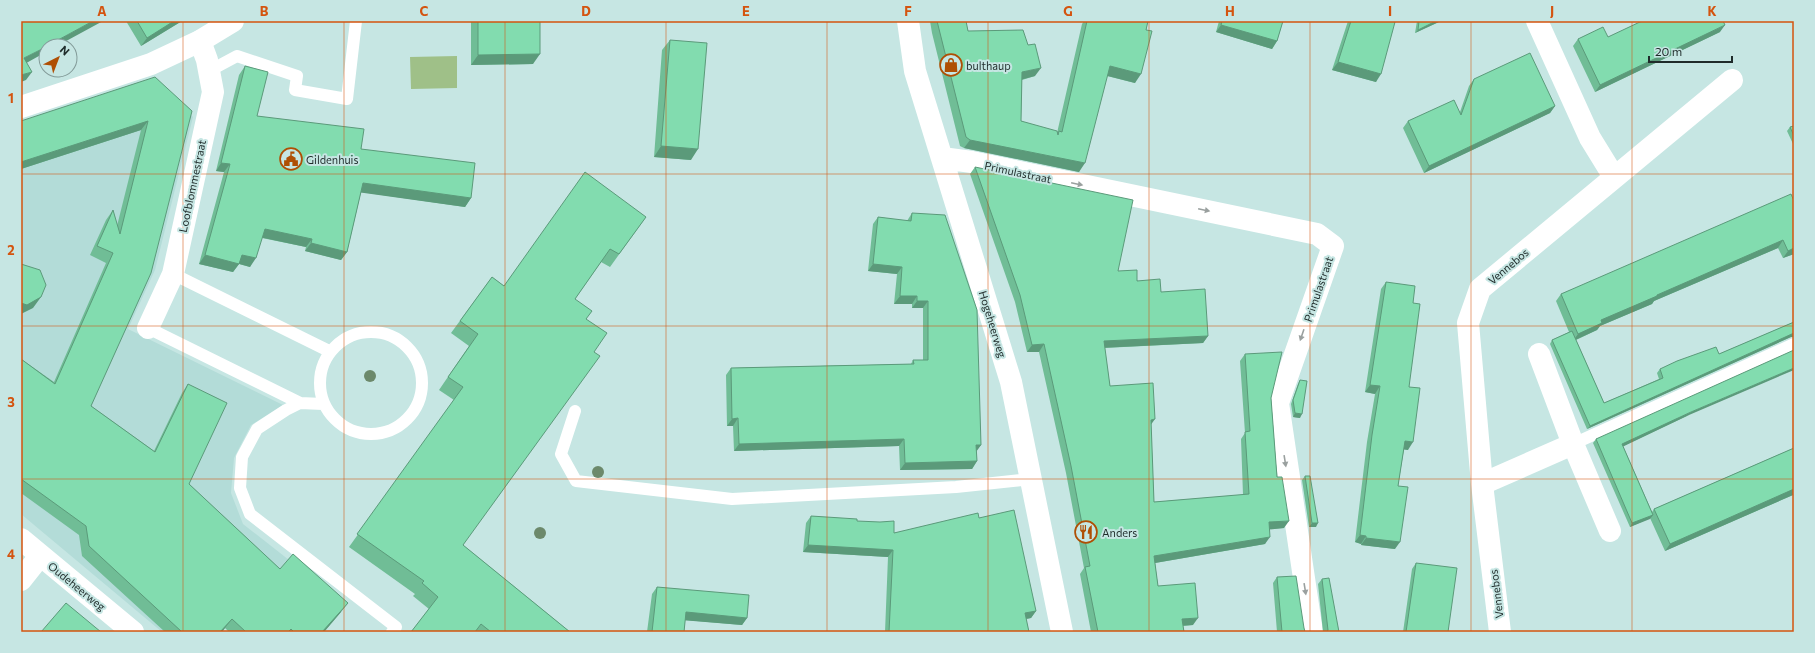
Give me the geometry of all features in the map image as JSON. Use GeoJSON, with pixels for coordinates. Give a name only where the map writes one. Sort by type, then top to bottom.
{"type":"FeatureCollection","features":[{"type":"Feature","properties":{"kind":"street"},"geometry":{"type":"LineString","coordinates":[[21,107],[151,64],[200,41],[233,21]]}},
{"type":"Feature","properties":{"kind":"street","name":"Hogeheerweg"},"geometry":{"type":"LineString","coordinates":[[908,21],[915,71],[1011,382],[1062,632]]}},
{"type":"Feature","properties":{"kind":"street"},"geometry":{"type":"LineString","coordinates":[[1537,21],[1590,138],[1614,177]]}},
{"type":"Feature","properties":{"kind":"street","name":"Loofblommestraat"},"geometry":{"type":"LineString","coordinates":[[148,328],[173,274],[213,92],[209,71],[200,41]]}},
{"type":"Feature","properties":{"kind":"street","name":"Vennebos"},"geometry":{"type":"LineString","coordinates":[[1500,632],[1482,484],[1468,323],[1480,289],[1732,80]]}},
{"type":"Feature","properties":{"kind":"street","name":"Primulastraat"},"geometry":{"type":"LineString","coordinates":[[942,158],[972,162],[1318,234],[1333,246],[1278,404],[1312,632]]}},
{"type":"Feature","properties":{"kind":"street"},"geometry":{"type":"LineString","coordinates":[[1539,354],[1610,531]]}},
{"type":"Feature","properties":{"kind":"street"},"geometry":{"type":"LineString","coordinates":[[1482,484],[1574,444]]}},
{"type":"Feature","properties":{"kind":"street","name":"Oudeheerweg"},"geometry":{"type":"LineString","coordinates":[[21,539],[133,632]]}},
{"type":"Feature","properties":{"kind":"street"},"geometry":{"type":"LineString","coordinates":[[21,580],[40,556]]}},
{"type":"Feature","properties":{"kind":"lane"},"geometry":{"type":"LineString","coordinates":[[209,71],[237,56],[297,76],[295,90],[347,99],[356,21]]}},
{"type":"Feature","properties":{"kind":"lane"},"geometry":{"type":"LineString","coordinates":[[173,274],[329,351]]}},
{"type":"Feature","properties":{"kind":"lane"},"geometry":{"type":"LineString","coordinates":[[148,328],[300,403],[323,404]]}},
{"type":"Feature","properties":{"kind":"lane"},"geometry":{"type":"LineString","coordinates":[[363,332],[383,332],[402,342],[417,360],[422,375],[421,396],[414,412],[406,421],[390,431],[380,434],[361,434],[337,423],[323,404],[318,384],[320,372],[329,351],[344,338],[363,332]]}},
{"type":"Feature","properties":{"kind":"lane"},"geometry":{"type":"LineString","coordinates":[[1574,444],[1794,344]]}},
{"type":"Feature","properties":{"kind":"lane"},"geometry":{"type":"LineString","coordinates":[[300,403],[286,410],[258,429],[242,457],[240,488],[250,514],[396,627],[392,632]]}},
{"type":"Feature","properties":{"kind":"lane"},"geometry":{"type":"LineString","coordinates":[[575,411],[561,454],[576,481],[732,499],[956,487],[1031,479]]}},
{"type":"Feature","properties":{"kind":"shaded area"},"geometry":{"type":"Polygon","coordinates":[[[157,78],[193,117],[155,270],[128,329],[283,405],[251,425],[234,458],[231,493],[243,524],[289,560],[221,632],[162,632],[21,514],[21,122],[157,78]]]}},
{"type":"Feature","properties":{"kind":"green space"},"geometry":{"type":"Polygon","coordinates":[[[457,56],[457,88],[411,89],[410,57],[457,56]]]}},
{"type":"Feature","properties":{"kind":"building"},"geometry":{"type":"Polygon","coordinates":[[[21,21],[93,21],[62,38],[38,38],[38,51],[24,58],[32,72],[21,75],[21,21]]]}},
{"type":"Feature","properties":{"kind":"building"},"geometry":{"type":"Polygon","coordinates":[[[137,21],[174,21],[147,38],[137,21]]]}},
{"type":"Feature","properties":{"kind":"building"},"geometry":{"type":"Polygon","coordinates":[[[478,21],[540,21],[540,54],[478,55],[478,21]]]}},
{"type":"Feature","properties":{"kind":"building"},"geometry":{"type":"Polygon","coordinates":[[[937,21],[966,21],[968,31],[1023,30],[1028,45],[1035,44],[1041,68],[1022,72],[1021,121],[1057,131],[1058,135],[1059,131],[1062,132],[1087,21],[1148,21],[1146,30],[1152,31],[1141,74],[1110,66],[1085,163],[970,140],[966,137],[937,21]]]}},
{"type":"Feature","properties":{"kind":"building"},"geometry":{"type":"Polygon","coordinates":[[[1222,21],[1283,21],[1277,41],[1221,25],[1222,21]]]}},
{"type":"Feature","properties":{"kind":"building"},"geometry":{"type":"Polygon","coordinates":[[[1351,21],[1395,22],[1381,74],[1338,62],[1351,21]]]}},
{"type":"Feature","properties":{"kind":"building"},"geometry":{"type":"Polygon","coordinates":[[[1419,21],[1436,21],[1418,30],[1419,21]]]}},
{"type":"Feature","properties":{"kind":"building"},"geometry":{"type":"Polygon","coordinates":[[[1642,21],[1723,21],[1725,25],[1600,85],[1578,39],[1603,27],[1608,37],[1642,21]]]}},
{"type":"Feature","properties":{"kind":"building"},"geometry":{"type":"Polygon","coordinates":[[[670,40],[707,43],[698,149],[661,146],[670,40]]]}},
{"type":"Feature","properties":{"kind":"building"},"geometry":{"type":"Polygon","coordinates":[[[1530,53],[1555,106],[1429,166],[1408,121],[1454,100],[1461,115],[1474,79],[1530,53]]]}},
{"type":"Feature","properties":{"kind":"building"},"geometry":{"type":"Polygon","coordinates":[[[245,66],[268,72],[257,116],[364,129],[361,149],[475,163],[471,198],[363,183],[347,252],[311,243],[312,239],[265,229],[256,258],[242,255],[239,264],[205,255],[230,164],[221,163],[245,66]]]}},
{"type":"Feature","properties":{"kind":"building"},"geometry":{"type":"Polygon","coordinates":[[[155,77],[192,111],[151,273],[91,406],[155,452],[188,384],[227,403],[189,484],[280,569],[293,554],[348,603],[322,632],[294,632],[291,629],[288,632],[246,632],[232,619],[220,632],[182,632],[89,546],[86,526],[21,479],[21,359],[55,384],[113,253],[97,246],[113,210],[120,234],[148,121],[21,162],[21,121],[155,77]]]}},
{"type":"Feature","properties":{"kind":"building"},"geometry":{"type":"Polygon","coordinates":[[[1794,126],[1794,136],[1790,127],[1794,126]]]}},
{"type":"Feature","properties":{"kind":"building"},"geometry":{"type":"Polygon","coordinates":[[[975,167],[1133,200],[1118,271],[1137,270],[1137,281],[1160,279],[1161,292],[1205,289],[1208,336],[1104,341],[1110,386],[1153,383],[1155,419],[1151,420],[1154,502],[1249,494],[1245,432],[1250,431],[1245,354],[1282,352],[1271,398],[1277,477],[1282,477],[1289,521],[1269,522],[1270,537],[1154,556],[1158,586],[1195,583],[1198,618],[1182,619],[1184,632],[1098,632],[1085,567],[1090,566],[1071,466],[1044,344],[1032,345],[1020,295],[975,167]]]}},
{"type":"Feature","properties":{"kind":"building"},"geometry":{"type":"Polygon","coordinates":[[[585,172],[646,217],[619,254],[610,249],[575,299],[592,311],[586,319],[607,333],[594,352],[600,356],[463,545],[570,632],[491,632],[481,624],[475,632],[411,632],[438,597],[422,583],[424,581],[357,534],[463,387],[448,377],[478,334],[460,321],[492,277],[504,286],[585,172]]]}},
{"type":"Feature","properties":{"kind":"building"},"geometry":{"type":"Polygon","coordinates":[[[1791,194],[1794,201],[1794,248],[1788,251],[1783,240],[1601,320],[1602,323],[1578,334],[1561,294],[1791,194]]]}},
{"type":"Feature","properties":{"kind":"building"},"geometry":{"type":"Polygon","coordinates":[[[912,213],[945,215],[977,310],[981,445],[976,445],[977,461],[905,463],[904,439],[739,444],[738,418],[732,419],[731,368],[914,364],[913,360],[928,360],[928,301],[917,301],[917,296],[900,296],[902,267],[873,264],[878,217],[911,221],[912,213]]]}},
{"type":"Feature","properties":{"kind":"building"},"geometry":{"type":"Polygon","coordinates":[[[21,264],[40,270],[46,285],[41,297],[27,305],[21,303],[21,264]]]}},
{"type":"Feature","properties":{"kind":"building"},"geometry":{"type":"Polygon","coordinates":[[[1386,282],[1415,286],[1413,303],[1420,304],[1409,387],[1420,388],[1413,442],[1405,441],[1398,486],[1408,487],[1400,542],[1366,538],[1366,536],[1360,535],[1372,435],[1380,386],[1370,385],[1386,282]]]}},
{"type":"Feature","properties":{"kind":"building"},"geometry":{"type":"Polygon","coordinates":[[[1794,322],[1794,333],[1590,426],[1552,340],[1572,331],[1604,403],[1663,378],[1660,369],[1677,361],[1716,347],[1719,354],[1794,322]]]}},
{"type":"Feature","properties":{"kind":"building"},"geometry":{"type":"Polygon","coordinates":[[[1794,350],[1794,368],[1691,412],[1622,444],[1653,515],[1632,523],[1596,439],[1794,350]]]}},
{"type":"Feature","properties":{"kind":"building"},"geometry":{"type":"Polygon","coordinates":[[[1300,380],[1307,381],[1302,414],[1295,413],[1293,400],[1300,380]]]}},
{"type":"Feature","properties":{"kind":"building"},"geometry":{"type":"Polygon","coordinates":[[[1794,448],[1794,489],[1670,544],[1654,509],[1794,448]]]}},
{"type":"Feature","properties":{"kind":"building"},"geometry":{"type":"Polygon","coordinates":[[[1305,476],[1310,476],[1318,523],[1312,523],[1305,476]]]}},
{"type":"Feature","properties":{"kind":"building"},"geometry":{"type":"Polygon","coordinates":[[[1014,510],[1036,611],[1025,613],[1029,632],[889,632],[893,550],[808,545],[811,516],[857,519],[857,521],[894,521],[894,533],[978,513],[979,518],[1014,510]]]}},
{"type":"Feature","properties":{"kind":"building"},"geometry":{"type":"Polygon","coordinates":[[[1416,563],[1457,568],[1448,632],[1406,632],[1416,563]]]}},
{"type":"Feature","properties":{"kind":"building"},"geometry":{"type":"Polygon","coordinates":[[[1296,576],[1305,632],[1282,632],[1277,577],[1296,576]]]}},
{"type":"Feature","properties":{"kind":"building"},"geometry":{"type":"Polygon","coordinates":[[[1329,578],[1339,632],[1327,632],[1322,579],[1329,578]]]}},
{"type":"Feature","properties":{"kind":"building"},"geometry":{"type":"Polygon","coordinates":[[[657,587],[749,595],[747,618],[686,612],[684,632],[652,632],[657,587]]]}},
{"type":"Feature","properties":{"kind":"building"},"geometry":{"type":"Polygon","coordinates":[[[66,603],[101,632],[41,632],[66,603]]]}},
{"type":"Feature","properties":{"kind":"place","name":"bulthaup"},"geometry":{"type":"Point","coordinates":[951,65]}},
{"type":"Feature","properties":{"kind":"place","name":"Gildenhuis"},"geometry":{"type":"Point","coordinates":[291,159]}},
{"type":"Feature","properties":{"kind":"place","name":"Anders"},"geometry":{"type":"Point","coordinates":[1086,532]}}]}
